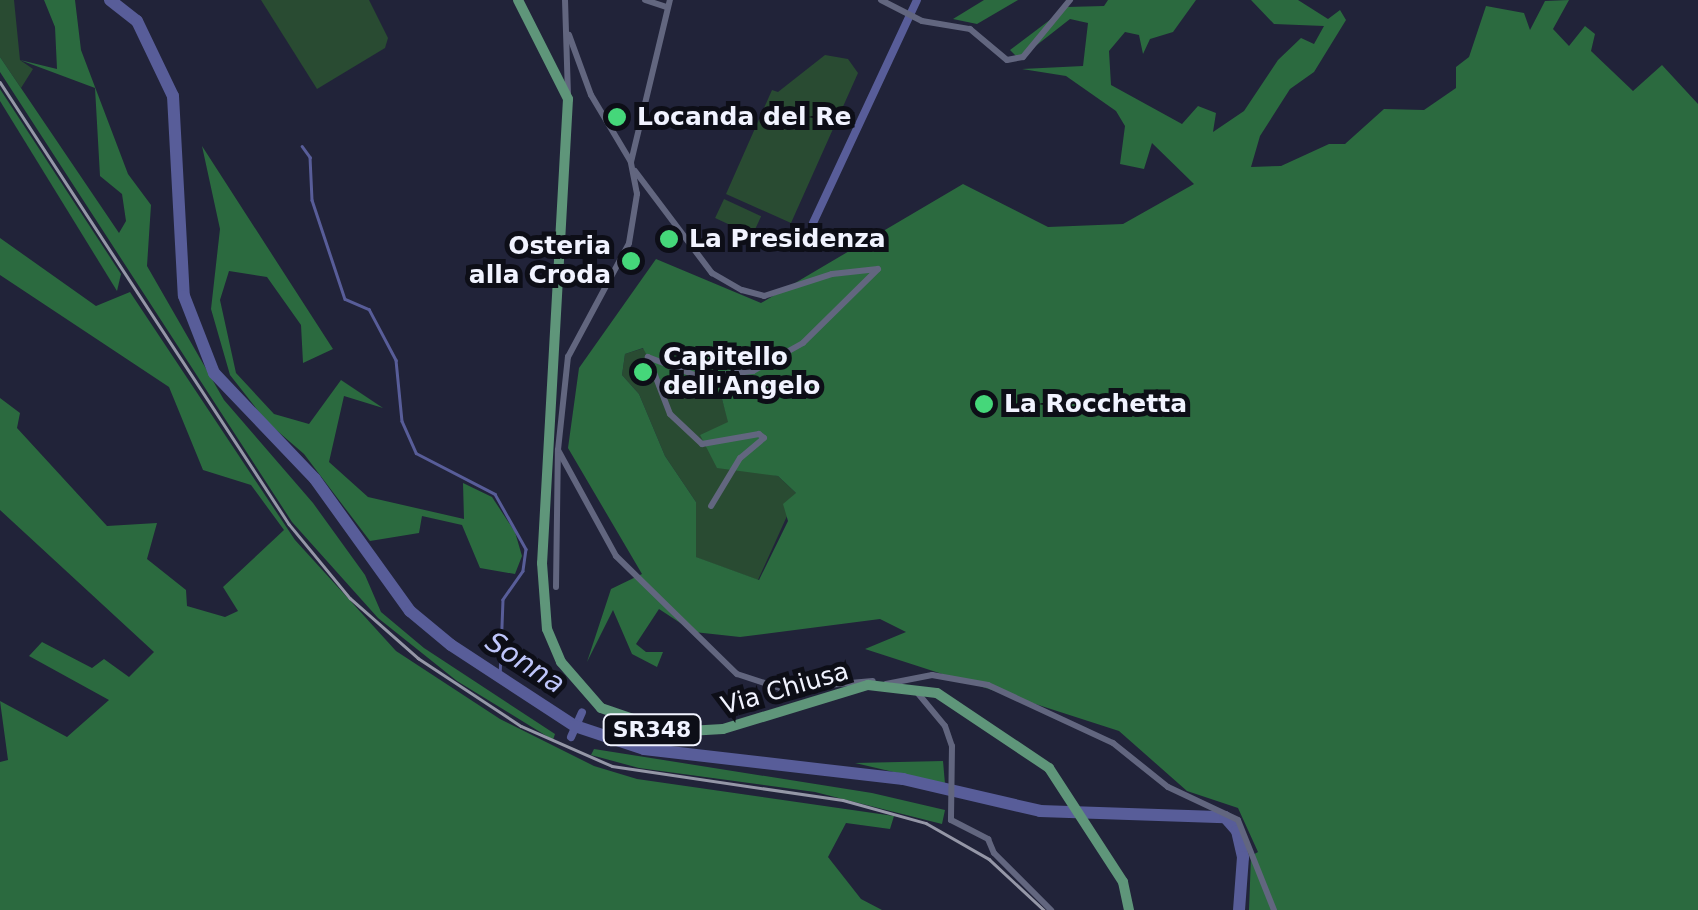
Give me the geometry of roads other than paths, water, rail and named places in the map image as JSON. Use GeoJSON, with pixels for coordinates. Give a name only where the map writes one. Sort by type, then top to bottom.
{"type":"FeatureCollection","features":[{"type":"Feature","properties":{"kind":"main road"},"geometry":{"type":"LineString","coordinates":[[518,0],[568,93]]}},
{"type":"Feature","properties":{"kind":"main road","name":"Via Chiusa"},"geometry":{"type":"LineString","coordinates":[[568,93],[544,602],[547,629],[577,684],[623,718],[690,734],[886,684],[912,686],[969,710],[1049,768],[1108,856],[1128,910]]}},
{"type":"Feature","properties":{"kind":"street"},"geometry":{"type":"LineString","coordinates":[[565,0],[568,93]]}},
{"type":"Feature","properties":{"kind":"street"},"geometry":{"type":"LineString","coordinates":[[631,162],[669,4],[644,0]]}},
{"type":"Feature","properties":{"kind":"street"},"geometry":{"type":"LineString","coordinates":[[881,0],[893,10],[922,22],[970,29],[1007,60],[1023,57],[1070,0]]}},
{"type":"Feature","properties":{"kind":"street"},"geometry":{"type":"LineString","coordinates":[[569,35],[586,83],[634,171],[712,273],[742,290],[764,296],[832,274],[878,269],[803,342],[753,371],[700,377],[648,357],[670,414],[702,444],[759,434],[764,438],[740,458],[711,506]]}},
{"type":"Feature","properties":{"kind":"street"},"geometry":{"type":"LineString","coordinates":[[568,93],[586,83]]}},
{"type":"Feature","properties":{"kind":"street"},"geometry":{"type":"LineString","coordinates":[[556,587],[558,450],[568,357],[628,243],[634,171]]}},
{"type":"Feature","properties":{"kind":"street"},"geometry":{"type":"LineString","coordinates":[[558,450],[616,556],[737,674],[784,690],[856,680],[886,684],[932,675],[988,685],[1113,743],[1168,787],[1238,820],[1274,910]]}},
{"type":"Feature","properties":{"kind":"street"},"geometry":{"type":"LineString","coordinates":[[912,686],[945,726],[954,785],[951,809],[956,827],[988,838],[994,852],[1052,910]]}},
{"type":"Feature","properties":{"kind":"waterway","name":"Sonna"},"geometry":{"type":"LineString","coordinates":[[110,0],[137,21],[173,96],[184,296],[214,373],[315,479],[410,611],[451,645],[575,726],[644,749],[903,779],[1040,811],[1225,817],[1237,831],[1243,857],[1239,910]]}},
{"type":"Feature","properties":{"kind":"waterway"},"geometry":{"type":"LineString","coordinates":[[813,223],[917,0]]}},
{"type":"Feature","properties":{"kind":"waterway"},"geometry":{"type":"LineString","coordinates":[[302,146],[310,157],[312,200],[345,299],[369,309],[396,360],[402,421],[416,453],[495,494],[526,549],[523,571],[503,600],[500,679]]}},
{"type":"Feature","properties":{"kind":"waterway","name":"Sonna"},"geometry":{"type":"LineString","coordinates":[[571,737],[582,712]]}},
{"type":"Feature","properties":{"kind":"railway"},"geometry":{"type":"LineString","coordinates":[[0,82],[289,524],[350,598],[418,658],[521,726],[612,766],[843,800],[926,823],[989,859],[1044,910]]}},
{"type":"Feature","properties":{"kind":"place","name":"Locanda del Re"},"geometry":{"type":"Point","coordinates":[617,117]}},
{"type":"Feature","properties":{"kind":"place","name":"La Presidenza"},"geometry":{"type":"Point","coordinates":[669,239]}},
{"type":"Feature","properties":{"kind":"place","name":"Osteria alla Croda"},"geometry":{"type":"Point","coordinates":[631,261]}},
{"type":"Feature","properties":{"kind":"place","name":"Capitello dell'Angelo"},"geometry":{"type":"Point","coordinates":[643,372]}},
{"type":"Feature","properties":{"kind":"place","name":"La Rocchetta"},"geometry":{"type":"Point","coordinates":[984,404]}}]}
